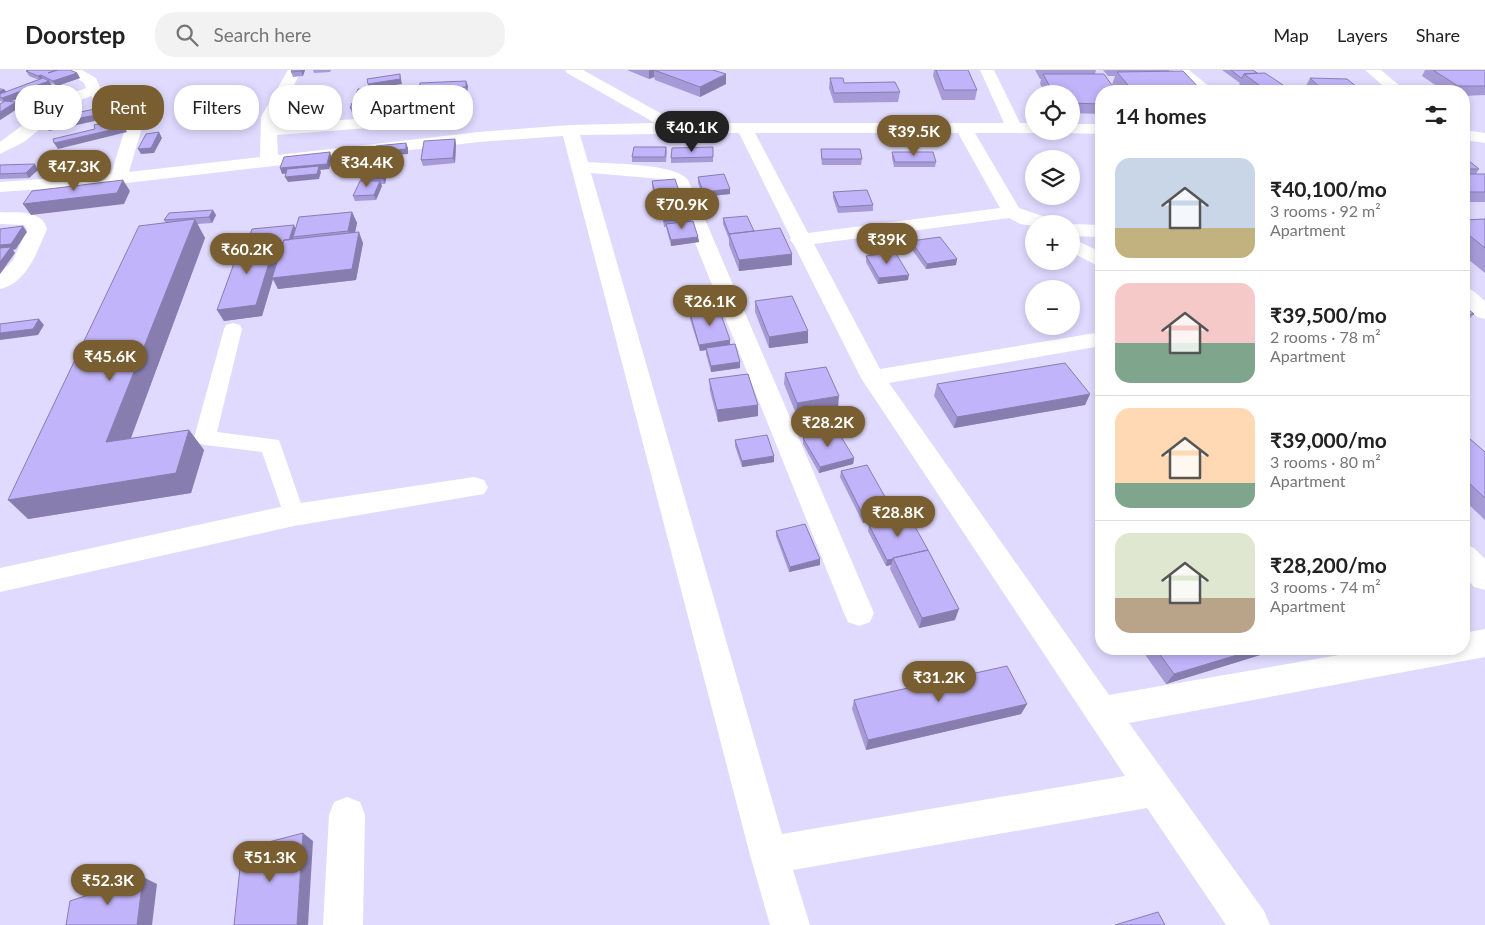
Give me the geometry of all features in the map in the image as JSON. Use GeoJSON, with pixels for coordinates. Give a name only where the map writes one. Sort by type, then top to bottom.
{"type":"FeatureCollection","features":[{"type":"Feature","properties":{"kind":"street"},"geometry":{"type":"LineString","coordinates":[[70,70],[91,81],[92,85]]}},
{"type":"Feature","properties":{"kind":"street"},"geometry":{"type":"LineString","coordinates":[[269,162],[269,117],[295,70]]}},
{"type":"Feature","properties":{"kind":"street"},"geometry":{"type":"LineString","coordinates":[[572,70],[674,128]]}},
{"type":"Feature","properties":{"kind":"street"},"geometry":{"type":"LineString","coordinates":[[987,70],[1014,128]]}},
{"type":"Feature","properties":{"kind":"street"},"geometry":{"type":"LineString","coordinates":[[1180,70],[1199,85]]}},
{"type":"Feature","properties":{"kind":"street"},"geometry":{"type":"LineString","coordinates":[[1372,70],[1391,85]]}},
{"type":"Feature","properties":{"kind":"street"},"geometry":{"type":"LineString","coordinates":[[0,149],[18,138],[65,101],[92,91]]}},
{"type":"Feature","properties":{"kind":"street"},"geometry":{"type":"LineString","coordinates":[[270,131],[344,118],[352,120]]}},
{"type":"Feature","properties":{"kind":"street"},"geometry":{"type":"LineString","coordinates":[[0,186],[118,179],[479,137],[570,130],[674,128],[1025,128]]}},
{"type":"Feature","properties":{"kind":"street"},"geometry":{"type":"LineString","coordinates":[[964,128],[1012,212],[1025,219]]}},
{"type":"Feature","properties":{"kind":"street"},"geometry":{"type":"LineString","coordinates":[[745,129],[872,378],[1154,789],[1250,925]]}},
{"type":"Feature","properties":{"kind":"street"},"geometry":{"type":"LineString","coordinates":[[1080,129],[1095,129]]}},
{"type":"Feature","properties":{"kind":"street"},"geometry":{"type":"LineString","coordinates":[[118,179],[132,130]]}},
{"type":"Feature","properties":{"kind":"street"},"geometry":{"type":"LineString","coordinates":[[570,130],[769,855],[790,925]]}},
{"type":"Feature","properties":{"kind":"street"},"geometry":{"type":"LineString","coordinates":[[1470,132],[1484,138]]}},
{"type":"Feature","properties":{"kind":"street"},"geometry":{"type":"LineString","coordinates":[[1470,136],[1484,138]]}},
{"type":"Feature","properties":{"kind":"street"},"geometry":{"type":"LineString","coordinates":[[580,167],[666,174],[679,180],[859,613]]}},
{"type":"Feature","properties":{"kind":"street"},"geometry":{"type":"LineString","coordinates":[[800,240],[1012,212],[1025,216]]}},
{"type":"Feature","properties":{"kind":"street"},"geometry":{"type":"LineString","coordinates":[[0,218],[28,219],[36,224],[37,229],[19,268],[8,279],[0,283]]}},
{"type":"Feature","properties":{"kind":"street"},"geometry":{"type":"LineString","coordinates":[[1080,230],[1095,231]]}},
{"type":"Feature","properties":{"kind":"street"},"geometry":{"type":"LineString","coordinates":[[1080,249],[1095,257]]}},
{"type":"Feature","properties":{"kind":"street"},"geometry":{"type":"LineString","coordinates":[[1470,301],[1485,312]]}},
{"type":"Feature","properties":{"kind":"street"},"geometry":{"type":"LineString","coordinates":[[872,378],[1095,340]]}},
{"type":"Feature","properties":{"kind":"street"},"geometry":{"type":"LineString","coordinates":[[0,580],[294,515],[474,487]]}},
{"type":"Feature","properties":{"kind":"street"},"geometry":{"type":"LineString","coordinates":[[1470,562],[1485,578]]}},
{"type":"Feature","properties":{"kind":"street"},"geometry":{"type":"LineString","coordinates":[[1470,646],[1485,643]]}},
{"type":"Feature","properties":{"kind":"street"},"geometry":{"type":"LineString","coordinates":[[1101,712],[1419,655]]}},
{"type":"Feature","properties":{"kind":"street"},"geometry":{"type":"LineString","coordinates":[[769,855],[1154,789]]}},
{"type":"Feature","properties":{"kind":"street"},"geometry":{"type":"LineString","coordinates":[[343,925],[347,815]]}},
{"type":"Feature","properties":{"kind":"lane"},"geometry":{"type":"LineString","coordinates":[[233,329],[205,438],[271,445],[294,515]]}},
{"type":"Feature","properties":{"kind":"building"},"geometry":{"type":"Polygon","coordinates":[[[56,70],[48,73],[58,70],[70,70],[77,73],[53,81],[26,71],[56,70]]]}},
{"type":"Feature","properties":{"kind":"building"},"geometry":{"type":"Polygon","coordinates":[[[654,70],[713,70],[726,74],[700,87],[654,70]]]}},
{"type":"Feature","properties":{"kind":"building"},"geometry":{"type":"Polygon","coordinates":[[[936,70],[968,70],[977,90],[944,90],[936,70]]]}},
{"type":"Feature","properties":{"kind":"building"},"geometry":{"type":"Polygon","coordinates":[[[1231,70],[1253,70],[1257,73],[1244,74],[1241,78],[1231,70]]]}},
{"type":"Feature","properties":{"kind":"building"},"geometry":{"type":"Polygon","coordinates":[[[1433,70],[1485,70],[1485,86],[1456,85],[1433,70]]]}},
{"type":"Feature","properties":{"kind":"building"},"geometry":{"type":"Polygon","coordinates":[[[1183,71],[1196,85],[1128,85],[1117,72],[1183,71]]]}},
{"type":"Feature","properties":{"kind":"building"},"geometry":{"type":"Polygon","coordinates":[[[1265,73],[1283,85],[1259,85],[1244,74],[1265,73]]]}},
{"type":"Feature","properties":{"kind":"building"},"geometry":{"type":"Polygon","coordinates":[[[400,74],[400,79],[368,84],[367,79],[400,74]]]}},
{"type":"Feature","properties":{"kind":"building"},"geometry":{"type":"Polygon","coordinates":[[[1043,74],[1104,74],[1112,85],[1095,85],[1095,104],[1080,103],[1080,85],[1049,85],[1043,74]]]}},
{"type":"Feature","properties":{"kind":"building"},"geometry":{"type":"Polygon","coordinates":[[[43,78],[49,81],[38,85],[24,85],[43,78]]]}},
{"type":"Feature","properties":{"kind":"building"},"geometry":{"type":"Polygon","coordinates":[[[830,78],[843,78],[844,83],[895,82],[900,92],[834,93],[830,78]]]}},
{"type":"Feature","properties":{"kind":"building"},"geometry":{"type":"Polygon","coordinates":[[[1310,78],[1347,79],[1354,85],[1318,85],[1310,78]]]}},
{"type":"Feature","properties":{"kind":"building"},"geometry":{"type":"Polygon","coordinates":[[[466,81],[466,85],[420,85],[420,83],[466,81]]]}},
{"type":"Feature","properties":{"kind":"building"},"geometry":{"type":"Polygon","coordinates":[[[15,88],[15,93],[2,98],[0,94],[15,88]]]}},
{"type":"Feature","properties":{"kind":"building"},"geometry":{"type":"Polygon","coordinates":[[[5,101],[15,102],[0,112],[0,104],[5,101]]]}},
{"type":"Feature","properties":{"kind":"building"},"geometry":{"type":"Polygon","coordinates":[[[92,110],[92,116],[82,118],[82,112],[92,110]]]}},
{"type":"Feature","properties":{"kind":"building"},"geometry":{"type":"Polygon","coordinates":[[[92,130],[111,130],[54,143],[53,139],[92,130]]]}},
{"type":"Feature","properties":{"kind":"building"},"geometry":{"type":"Polygon","coordinates":[[[159,132],[151,148],[138,149],[146,134],[159,132]]]}},
{"type":"Feature","properties":{"kind":"building"},"geometry":{"type":"Polygon","coordinates":[[[455,139],[453,158],[421,160],[424,141],[455,139]]]}},
{"type":"Feature","properties":{"kind":"building"},"geometry":{"type":"Polygon","coordinates":[[[406,143],[406,149],[375,152],[376,146],[406,143]]]}},
{"type":"Feature","properties":{"kind":"building"},"geometry":{"type":"Polygon","coordinates":[[[373,147],[371,159],[334,163],[336,151],[373,147]]]}},
{"type":"Feature","properties":{"kind":"building"},"geometry":{"type":"Polygon","coordinates":[[[634,147],[666,147],[665,157],[632,157],[634,147]]]}},
{"type":"Feature","properties":{"kind":"building"},"geometry":{"type":"Polygon","coordinates":[[[713,147],[713,157],[671,158],[672,148],[713,147]]]}},
{"type":"Feature","properties":{"kind":"building"},"geometry":{"type":"Polygon","coordinates":[[[821,149],[860,149],[862,159],[822,159],[821,149]]]}},
{"type":"Feature","properties":{"kind":"building"},"geometry":{"type":"Polygon","coordinates":[[[330,152],[327,164],[280,168],[284,157],[330,152]]]}},
{"type":"Feature","properties":{"kind":"building"},"geometry":{"type":"Polygon","coordinates":[[[892,152],[933,152],[936,162],[895,162],[892,152]]]}},
{"type":"Feature","properties":{"kind":"building"},"geometry":{"type":"Polygon","coordinates":[[[1470,162],[1479,169],[1470,169],[1470,162]]]}},
{"type":"Feature","properties":{"kind":"building"},"geometry":{"type":"Polygon","coordinates":[[[35,164],[26,173],[0,174],[0,165],[35,164]]]}},
{"type":"Feature","properties":{"kind":"building"},"geometry":{"type":"Polygon","coordinates":[[[319,166],[317,174],[285,177],[287,169],[319,166]]]}},
{"type":"Feature","properties":{"kind":"building"},"geometry":{"type":"Polygon","coordinates":[[[385,169],[383,178],[361,180],[362,171],[385,169]]]}},
{"type":"Feature","properties":{"kind":"building"},"geometry":{"type":"Polygon","coordinates":[[[724,174],[730,189],[703,192],[698,177],[724,174]]]}},
{"type":"Feature","properties":{"kind":"building"},"geometry":{"type":"Polygon","coordinates":[[[1470,174],[1485,174],[1485,192],[1470,192],[1470,174]]]}},
{"type":"Feature","properties":{"kind":"building"},"geometry":{"type":"Polygon","coordinates":[[[675,179],[680,194],[656,197],[652,181],[675,179]]]}},
{"type":"Feature","properties":{"kind":"building"},"geometry":{"type":"Polygon","coordinates":[[[123,180],[117,193],[23,204],[32,191],[123,180]]]}},
{"type":"Feature","properties":{"kind":"building"},"geometry":{"type":"Polygon","coordinates":[[[360,181],[380,181],[374,195],[353,196],[360,181]]]}},
{"type":"Feature","properties":{"kind":"building"},"geometry":{"type":"Polygon","coordinates":[[[867,190],[873,205],[839,207],[833,192],[867,190]]]}},
{"type":"Feature","properties":{"kind":"building"},"geometry":{"type":"Polygon","coordinates":[[[688,203],[691,219],[664,221],[661,206],[688,203]]]}},
{"type":"Feature","properties":{"kind":"building"},"geometry":{"type":"Polygon","coordinates":[[[213,210],[209,217],[164,220],[169,213],[213,210]]]}},
{"type":"Feature","properties":{"kind":"building"},"geometry":{"type":"Polygon","coordinates":[[[352,212],[348,231],[293,237],[299,217],[352,212]]]}},
{"type":"Feature","properties":{"kind":"building"},"geometry":{"type":"Polygon","coordinates":[[[747,216],[754,231],[729,234],[723,218],[747,216]]]}},
{"type":"Feature","properties":{"kind":"building"},"geometry":{"type":"Polygon","coordinates":[[[195,219],[106,442],[189,430],[176,473],[8,500],[139,226],[195,219]]]}},
{"type":"Feature","properties":{"kind":"building"},"geometry":{"type":"Polygon","coordinates":[[[1485,219],[1485,248],[1470,236],[1470,220],[1485,219]]]}},
{"type":"Feature","properties":{"kind":"building"},"geometry":{"type":"Polygon","coordinates":[[[693,221],[698,237],[671,240],[666,224],[693,221]]]}},
{"type":"Feature","properties":{"kind":"building"},"geometry":{"type":"Polygon","coordinates":[[[294,225],[289,240],[284,240],[283,243],[278,244],[276,240],[247,243],[252,229],[294,225]]]}},
{"type":"Feature","properties":{"kind":"building"},"geometry":{"type":"Polygon","coordinates":[[[23,226],[11,244],[0,245],[0,229],[23,226]]]}},
{"type":"Feature","properties":{"kind":"building"},"geometry":{"type":"Polygon","coordinates":[[[780,228],[792,254],[739,260],[729,234],[780,228]]]}},
{"type":"Feature","properties":{"kind":"building"},"geometry":{"type":"Polygon","coordinates":[[[359,232],[352,269],[272,278],[284,240],[359,232]]]}},
{"type":"Feature","properties":{"kind":"building"},"geometry":{"type":"Polygon","coordinates":[[[940,237],[957,259],[927,264],[911,241],[940,237]]]}},
{"type":"Feature","properties":{"kind":"building"},"geometry":{"type":"Polygon","coordinates":[[[276,240],[256,305],[217,310],[241,244],[276,240]]]}},
{"type":"Feature","properties":{"kind":"building"},"geometry":{"type":"Polygon","coordinates":[[[11,247],[0,262],[0,248],[11,247]]]}},
{"type":"Feature","properties":{"kind":"building"},"geometry":{"type":"Polygon","coordinates":[[[895,252],[909,275],[879,278],[866,256],[895,252]]]}},
{"type":"Feature","properties":{"kind":"building"},"geometry":{"type":"Polygon","coordinates":[[[792,296],[808,331],[769,337],[755,301],[792,296]]]}},
{"type":"Feature","properties":{"kind":"building"},"geometry":{"type":"Polygon","coordinates":[[[719,309],[730,340],[699,345],[690,313],[719,309]]]}},
{"type":"Feature","properties":{"kind":"building"},"geometry":{"type":"Polygon","coordinates":[[[39,319],[33,329],[0,333],[0,324],[39,319]]]}},
{"type":"Feature","properties":{"kind":"building"},"geometry":{"type":"Polygon","coordinates":[[[735,344],[740,362],[711,366],[706,348],[735,344]]]}},
{"type":"Feature","properties":{"kind":"building"},"geometry":{"type":"Polygon","coordinates":[[[1065,363],[1090,394],[957,417],[937,384],[1065,363]]]}},
{"type":"Feature","properties":{"kind":"building"},"geometry":{"type":"Polygon","coordinates":[[[826,367],[839,396],[797,403],[785,373],[826,367]]]}},
{"type":"Feature","properties":{"kind":"building"},"geometry":{"type":"Polygon","coordinates":[[[748,374],[758,405],[717,410],[709,379],[748,374]]]}},
{"type":"Feature","properties":{"kind":"building"},"geometry":{"type":"Polygon","coordinates":[[[837,430],[854,458],[820,467],[803,438],[837,430]]]}},
{"type":"Feature","properties":{"kind":"building"},"geometry":{"type":"Polygon","coordinates":[[[767,435],[774,456],[742,461],[735,440],[767,435]]]}},
{"type":"Feature","properties":{"kind":"building"},"geometry":{"type":"Polygon","coordinates":[[[1470,439],[1485,452],[1485,498],[1470,484],[1470,439]]]}},
{"type":"Feature","properties":{"kind":"building"},"geometry":{"type":"Polygon","coordinates":[[[867,465],[893,511],[864,517],[841,471],[867,465]]]}},
{"type":"Feature","properties":{"kind":"building"},"geometry":{"type":"Polygon","coordinates":[[[909,516],[928,550],[887,560],[869,525],[909,516]]]}},
{"type":"Feature","properties":{"kind":"building"},"geometry":{"type":"Polygon","coordinates":[[[805,524],[820,559],[790,567],[776,531],[805,524]]]}},
{"type":"Feature","properties":{"kind":"building"},"geometry":{"type":"Polygon","coordinates":[[[928,550],[959,609],[922,618],[893,558],[928,550]]]}},
{"type":"Feature","properties":{"kind":"building"},"geometry":{"type":"Polygon","coordinates":[[[1160,655],[1237,655],[1174,674],[1160,655]]]}},
{"type":"Feature","properties":{"kind":"building"},"geometry":{"type":"Polygon","coordinates":[[[1007,666],[1027,704],[868,740],[854,700],[1007,666]]]}},
{"type":"Feature","properties":{"kind":"building"},"geometry":{"type":"Polygon","coordinates":[[[303,833],[297,925],[234,925],[242,849],[303,833]]]}},
{"type":"Feature","properties":{"kind":"building"},"geometry":{"type":"Polygon","coordinates":[[[143,877],[137,925],[66,925],[70,901],[143,877]]]}},
{"type":"Feature","properties":{"kind":"building"},"geometry":{"type":"Polygon","coordinates":[[[1158,912],[1165,925],[1115,925],[1158,912]]]}}]}
